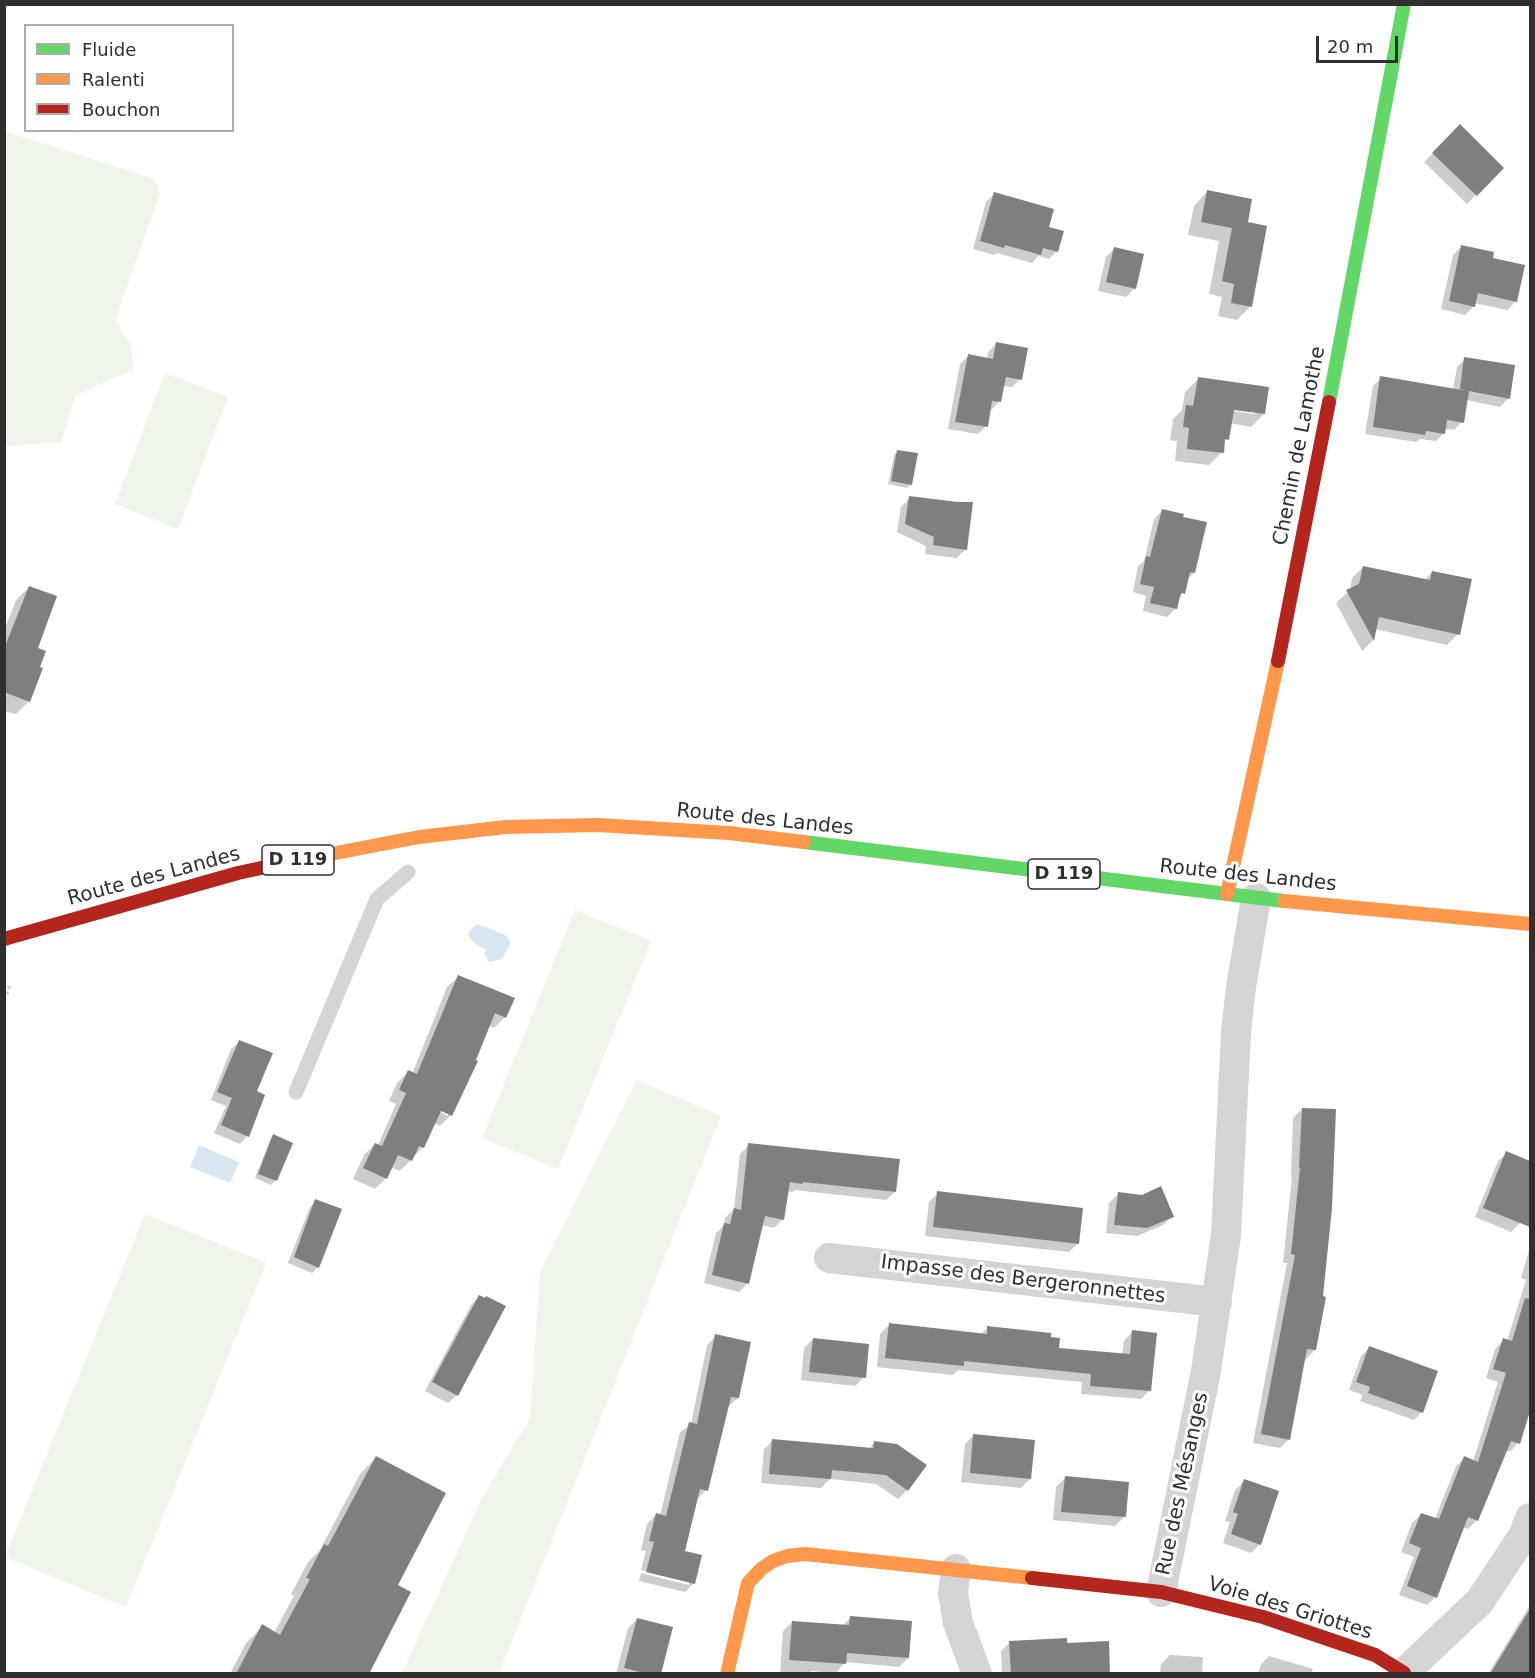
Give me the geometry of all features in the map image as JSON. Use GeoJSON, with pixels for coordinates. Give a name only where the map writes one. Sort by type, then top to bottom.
{"type":"FeatureCollection","features":[{"type":"Feature","properties":{"kind":"street","name":"Chemin de Lamothe"},"geometry":{"type":"LineString","coordinates":[[1227,894],[1315,478],[1404,4]]}},
{"type":"Feature","properties":{"kind":"street","name":"Route des Landes"},"geometry":{"type":"LineString","coordinates":[[4,939],[238,873],[362,846],[506,827],[598,825],[729,833],[1256,898],[1530,924]]}},
{"type":"Feature","properties":{"kind":"street","name":"Rue des Mésanges"},"geometry":{"type":"LineString","coordinates":[[728,1674],[748,1583],[768,1563],[784,1556],[805,1554],[1161,1592],[1206,1371],[1217,1302],[1226,1235],[1236,1032],[1256,898]]}},
{"type":"Feature","properties":{"kind":"street","name":"Impasse des Bergeronnettes"},"geometry":{"type":"LineString","coordinates":[[829,1258],[1217,1302]]}},
{"type":"Feature","properties":{"kind":"street"},"geometry":{"type":"LineString","coordinates":[[1404,1673],[1480,1601],[1523,1536],[1530,1518]]}},
{"type":"Feature","properties":{"kind":"street"},"geometry":{"type":"LineString","coordinates":[[956,1569],[953,1593],[958,1623],[977,1674]]}},
{"type":"Feature","properties":{"kind":"street","name":"Voie des Griottes"},"geometry":{"type":"LineString","coordinates":[[1161,1592],[1263,1617],[1375,1655],[1404,1673]]}},
{"type":"Feature","properties":{"kind":"lane"},"geometry":{"type":"LineString","coordinates":[[296,1092],[376,899],[408,872]]}},
{"type":"Feature","properties":{"kind":"path"},"geometry":{"type":"LineString","coordinates":[[4,1000],[10,985]]}},
{"type":"Feature","properties":{"kind":"shaded area"},"geometry":{"type":"Polygon","coordinates":[[[5,131],[154,179],[160,193],[115,321],[131,344],[134,370],[75,396],[61,442],[5,446],[5,131]]]}},
{"type":"Feature","properties":{"kind":"shaded area"},"geometry":{"type":"Polygon","coordinates":[[[165,373],[228,397],[178,529],[115,504],[165,373]]]}},
{"type":"Feature","properties":{"kind":"shaded area"},"geometry":{"type":"Polygon","coordinates":[[[575,910],[651,941],[558,1169],[482,1138],[575,910]]]}},
{"type":"Feature","properties":{"kind":"shaded area"},"geometry":{"type":"Polygon","coordinates":[[[478,924],[509,938],[510,944],[502,959],[489,962],[484,953],[487,950],[470,939],[469,932],[478,924]]]}},
{"type":"Feature","properties":{"kind":"shaded area"},"geometry":{"type":"Polygon","coordinates":[[[637,1080],[721,1116],[499,1673],[402,1673],[483,1496],[530,1419],[540,1272],[637,1080]]]}},
{"type":"Feature","properties":{"kind":"shaded area"},"geometry":{"type":"Polygon","coordinates":[[[199,1145],[239,1162],[230,1183],[190,1167],[199,1145]]]}},
{"type":"Feature","properties":{"kind":"shaded area"},"geometry":{"type":"Polygon","coordinates":[[[145,1214],[266,1263],[126,1607],[5,1557],[145,1214]]]}},
{"type":"Feature","properties":{"kind":"building"},"geometry":{"type":"Polygon","coordinates":[[[1460,124],[1504,168],[1477,196],[1432,153],[1460,124]]]}},
{"type":"Feature","properties":{"kind":"building"},"geometry":{"type":"Polygon","coordinates":[[[1207,190],[1252,199],[1248,222],[1267,226],[1252,307],[1231,303],[1234,284],[1222,281],[1232,228],[1201,222],[1207,190]]]}},
{"type":"Feature","properties":{"kind":"building"},"geometry":{"type":"Polygon","coordinates":[[[994,192],[1054,209],[1049,227],[1064,231],[1058,252],[1043,248],[1041,255],[980,241],[994,192]]]}},
{"type":"Feature","properties":{"kind":"building"},"geometry":{"type":"Polygon","coordinates":[[[1461,245],[1494,252],[1493,258],[1525,265],[1517,302],[1478,293],[1475,307],[1449,301],[1461,245]]]}},
{"type":"Feature","properties":{"kind":"building"},"geometry":{"type":"Polygon","coordinates":[[[1114,247],[1144,254],[1136,289],[1106,282],[1114,247]]]}},
{"type":"Feature","properties":{"kind":"building"},"geometry":{"type":"Polygon","coordinates":[[[996,342],[1028,348],[1022,380],[1006,377],[1001,402],[992,401],[988,427],[955,422],[968,354],[993,359],[996,342]]]}},
{"type":"Feature","properties":{"kind":"building"},"geometry":{"type":"Polygon","coordinates":[[[1464,357],[1515,365],[1510,399],[1469,391],[1464,423],[1447,420],[1445,434],[1426,431],[1425,435],[1373,427],[1380,376],[1468,391],[1460,389],[1464,357]]]}},
{"type":"Feature","properties":{"kind":"building"},"geometry":{"type":"Polygon","coordinates":[[[1198,377],[1269,387],[1265,414],[1234,410],[1229,440],[1225,439],[1224,453],[1187,449],[1189,428],[1183,427],[1186,405],[1193,406],[1198,377]]]}},
{"type":"Feature","properties":{"kind":"building"},"geometry":{"type":"Polygon","coordinates":[[[897,450],[918,453],[912,485],[891,481],[897,450]]]}},
{"type":"Feature","properties":{"kind":"building"},"geometry":{"type":"Polygon","coordinates":[[[909,496],[973,502],[967,550],[933,545],[934,537],[905,524],[909,496]]]}},
{"type":"Feature","properties":{"kind":"building"},"geometry":{"type":"Polygon","coordinates":[[[1162,509],[1184,514],[1183,517],[1207,522],[1195,573],[1190,572],[1185,594],[1181,593],[1177,609],[1150,603],[1154,587],[1140,584],[1146,556],[1150,557],[1162,509]]]}},
{"type":"Feature","properties":{"kind":"building"},"geometry":{"type":"Polygon","coordinates":[[[1363,566],[1430,580],[1432,571],[1472,579],[1460,635],[1379,617],[1374,641],[1346,590],[1359,584],[1363,566]]]}},
{"type":"Feature","properties":{"kind":"building"},"geometry":{"type":"Polygon","coordinates":[[[29,586],[57,596],[38,648],[46,651],[40,667],[43,668],[30,702],[4,692],[4,649],[29,586]]]}},
{"type":"Feature","properties":{"kind":"building"},"geometry":{"type":"Polygon","coordinates":[[[458,975],[515,998],[506,1018],[495,1013],[476,1060],[478,1061],[452,1116],[441,1111],[424,1148],[419,1146],[412,1161],[398,1155],[387,1179],[363,1168],[375,1143],[382,1146],[406,1093],[399,1090],[408,1070],[417,1074],[458,975]]]}},
{"type":"Feature","properties":{"kind":"building"},"geometry":{"type":"Polygon","coordinates":[[[239,1040],[273,1053],[257,1091],[265,1095],[249,1137],[221,1125],[232,1098],[217,1092],[239,1040]]]}},
{"type":"Feature","properties":{"kind":"building"},"geometry":{"type":"Polygon","coordinates":[[[1302,1108],[1336,1109],[1332,1208],[1323,1296],[1326,1297],[1316,1350],[1307,1349],[1290,1440],[1261,1434],[1295,1255],[1291,1254],[1300,1168],[1302,1108]]]}},
{"type":"Feature","properties":{"kind":"building"},"geometry":{"type":"Polygon","coordinates":[[[273,1134],[293,1143],[277,1181],[258,1174],[273,1134]]]}},
{"type":"Feature","properties":{"kind":"building"},"geometry":{"type":"Polygon","coordinates":[[[748,1143],[900,1159],[896,1192],[790,1182],[784,1220],[765,1216],[749,1284],[712,1275],[724,1223],[730,1224],[734,1208],[741,1210],[748,1143]]]}},
{"type":"Feature","properties":{"kind":"building"},"geometry":{"type":"Polygon","coordinates":[[[1506,1151],[1530,1161],[1530,1227],[1483,1208],[1506,1151]]]}},
{"type":"Feature","properties":{"kind":"building"},"geometry":{"type":"Polygon","coordinates":[[[1161,1186],[1174,1217],[1147,1228],[1114,1225],[1118,1192],[1142,1195],[1161,1186]]]}},
{"type":"Feature","properties":{"kind":"building"},"geometry":{"type":"Polygon","coordinates":[[[937,1191],[1083,1208],[1079,1244],[933,1227],[937,1191]]]}},
{"type":"Feature","properties":{"kind":"building"},"geometry":{"type":"Polygon","coordinates":[[[315,1199],[342,1209],[319,1268],[294,1257],[315,1199]]]}},
{"type":"Feature","properties":{"kind":"building"},"geometry":{"type":"Polygon","coordinates":[[[479,1295],[506,1306],[458,1396],[432,1382],[479,1295]]]}},
{"type":"Feature","properties":{"kind":"building"},"geometry":{"type":"Polygon","coordinates":[[[1525,1298],[1530,1299],[1530,1411],[1520,1444],[1511,1441],[1478,1521],[1468,1517],[1437,1598],[1407,1586],[1421,1548],[1409,1543],[1421,1513],[1439,1519],[1464,1456],[1478,1462],[1506,1373],[1493,1369],[1503,1338],[1512,1341],[1525,1298]]]}},
{"type":"Feature","properties":{"kind":"building"},"geometry":{"type":"Polygon","coordinates":[[[889,1323],[987,1334],[987,1326],[1051,1333],[1051,1337],[1060,1338],[1059,1348],[1130,1354],[1132,1330],[1157,1333],[1151,1391],[1090,1386],[1091,1374],[964,1361],[964,1366],[885,1358],[889,1323]]]}},
{"type":"Feature","properties":{"kind":"building"},"geometry":{"type":"Polygon","coordinates":[[[715,1334],[751,1342],[739,1398],[731,1397],[708,1491],[700,1489],[685,1551],[702,1555],[695,1584],[646,1572],[654,1542],[649,1541],[656,1513],[666,1516],[689,1422],[697,1424],[715,1334]]]}},
{"type":"Feature","properties":{"kind":"building"},"geometry":{"type":"Polygon","coordinates":[[[813,1338],[869,1344],[866,1378],[809,1372],[813,1338]]]}},
{"type":"Feature","properties":{"kind":"building"},"geometry":{"type":"Polygon","coordinates":[[[1369,1346],[1438,1371],[1423,1413],[1368,1393],[1370,1387],[1356,1382],[1369,1346]]]}},
{"type":"Feature","properties":{"kind":"building"},"geometry":{"type":"Polygon","coordinates":[[[973,1434],[1035,1440],[1031,1479],[970,1473],[973,1434]]]}},
{"type":"Feature","properties":{"kind":"building"},"geometry":{"type":"Polygon","coordinates":[[[772,1439],[873,1448],[874,1441],[897,1444],[927,1465],[908,1491],[886,1475],[832,1470],[831,1479],[769,1474],[772,1439]]]}},
{"type":"Feature","properties":{"kind":"building"},"geometry":{"type":"Polygon","coordinates":[[[376,1456],[446,1493],[398,1585],[411,1592],[369,1674],[236,1674],[262,1624],[280,1635],[310,1579],[306,1578],[324,1544],[328,1546],[376,1456]]]}},
{"type":"Feature","properties":{"kind":"building"},"geometry":{"type":"Polygon","coordinates":[[[1065,1476],[1129,1482],[1126,1517],[1061,1512],[1065,1476]]]}},
{"type":"Feature","properties":{"kind":"building"},"geometry":{"type":"Polygon","coordinates":[[[1244,1479],[1279,1491],[1261,1545],[1231,1534],[1238,1514],[1233,1512],[1244,1479]]]}},
{"type":"Feature","properties":{"kind":"building"},"geometry":{"type":"Polygon","coordinates":[[[1530,1609],[1530,1674],[1490,1674],[1530,1609]]]}},
{"type":"Feature","properties":{"kind":"building"},"geometry":{"type":"Polygon","coordinates":[[[850,1616],[912,1621],[909,1658],[847,1653],[846,1664],[789,1660],[792,1621],[849,1625],[850,1616]]]}},
{"type":"Feature","properties":{"kind":"building"},"geometry":{"type":"Polygon","coordinates":[[[637,1618],[673,1627],[661,1674],[648,1674],[624,1668],[637,1618]]]}},
{"type":"Feature","properties":{"kind":"building"},"geometry":{"type":"Polygon","coordinates":[[[1067,1638],[1067,1643],[1109,1641],[1110,1674],[1011,1674],[1009,1641],[1067,1638]]]}},
{"type":"Feature","properties":{"kind":"traffic: fast"},"geometry":{"type":"LineString","coordinates":[[1329,402],[1404,4]]}},
{"type":"Feature","properties":{"kind":"traffic: fast"},"geometry":{"type":"LineString","coordinates":[[804,842],[1284,901]]}},
{"type":"Feature","properties":{"kind":"traffic: slow"},"geometry":{"type":"LineString","coordinates":[[1227,894],[1278,661]]}},
{"type":"Feature","properties":{"kind":"traffic: slow"},"geometry":{"type":"LineString","coordinates":[[289,862],[419,837],[506,827],[598,825],[729,833],[804,842]]}},
{"type":"Feature","properties":{"kind":"traffic: slow"},"geometry":{"type":"LineString","coordinates":[[1284,901],[1530,924]]}},
{"type":"Feature","properties":{"kind":"traffic: slow"},"geometry":{"type":"LineString","coordinates":[[727,1674],[748,1583],[761,1569],[787,1556],[805,1554],[1032,1578]]}},
{"type":"Feature","properties":{"kind":"traffic: jam"},"geometry":{"type":"LineString","coordinates":[[1278,661],[1329,402]]}},
{"type":"Feature","properties":{"kind":"traffic: jam"},"geometry":{"type":"LineString","coordinates":[[4,939],[238,873],[289,862]]}},
{"type":"Feature","properties":{"kind":"traffic: jam"},"geometry":{"type":"LineString","coordinates":[[1032,1578],[1161,1592],[1263,1617],[1375,1655],[1404,1673]]}}]}
